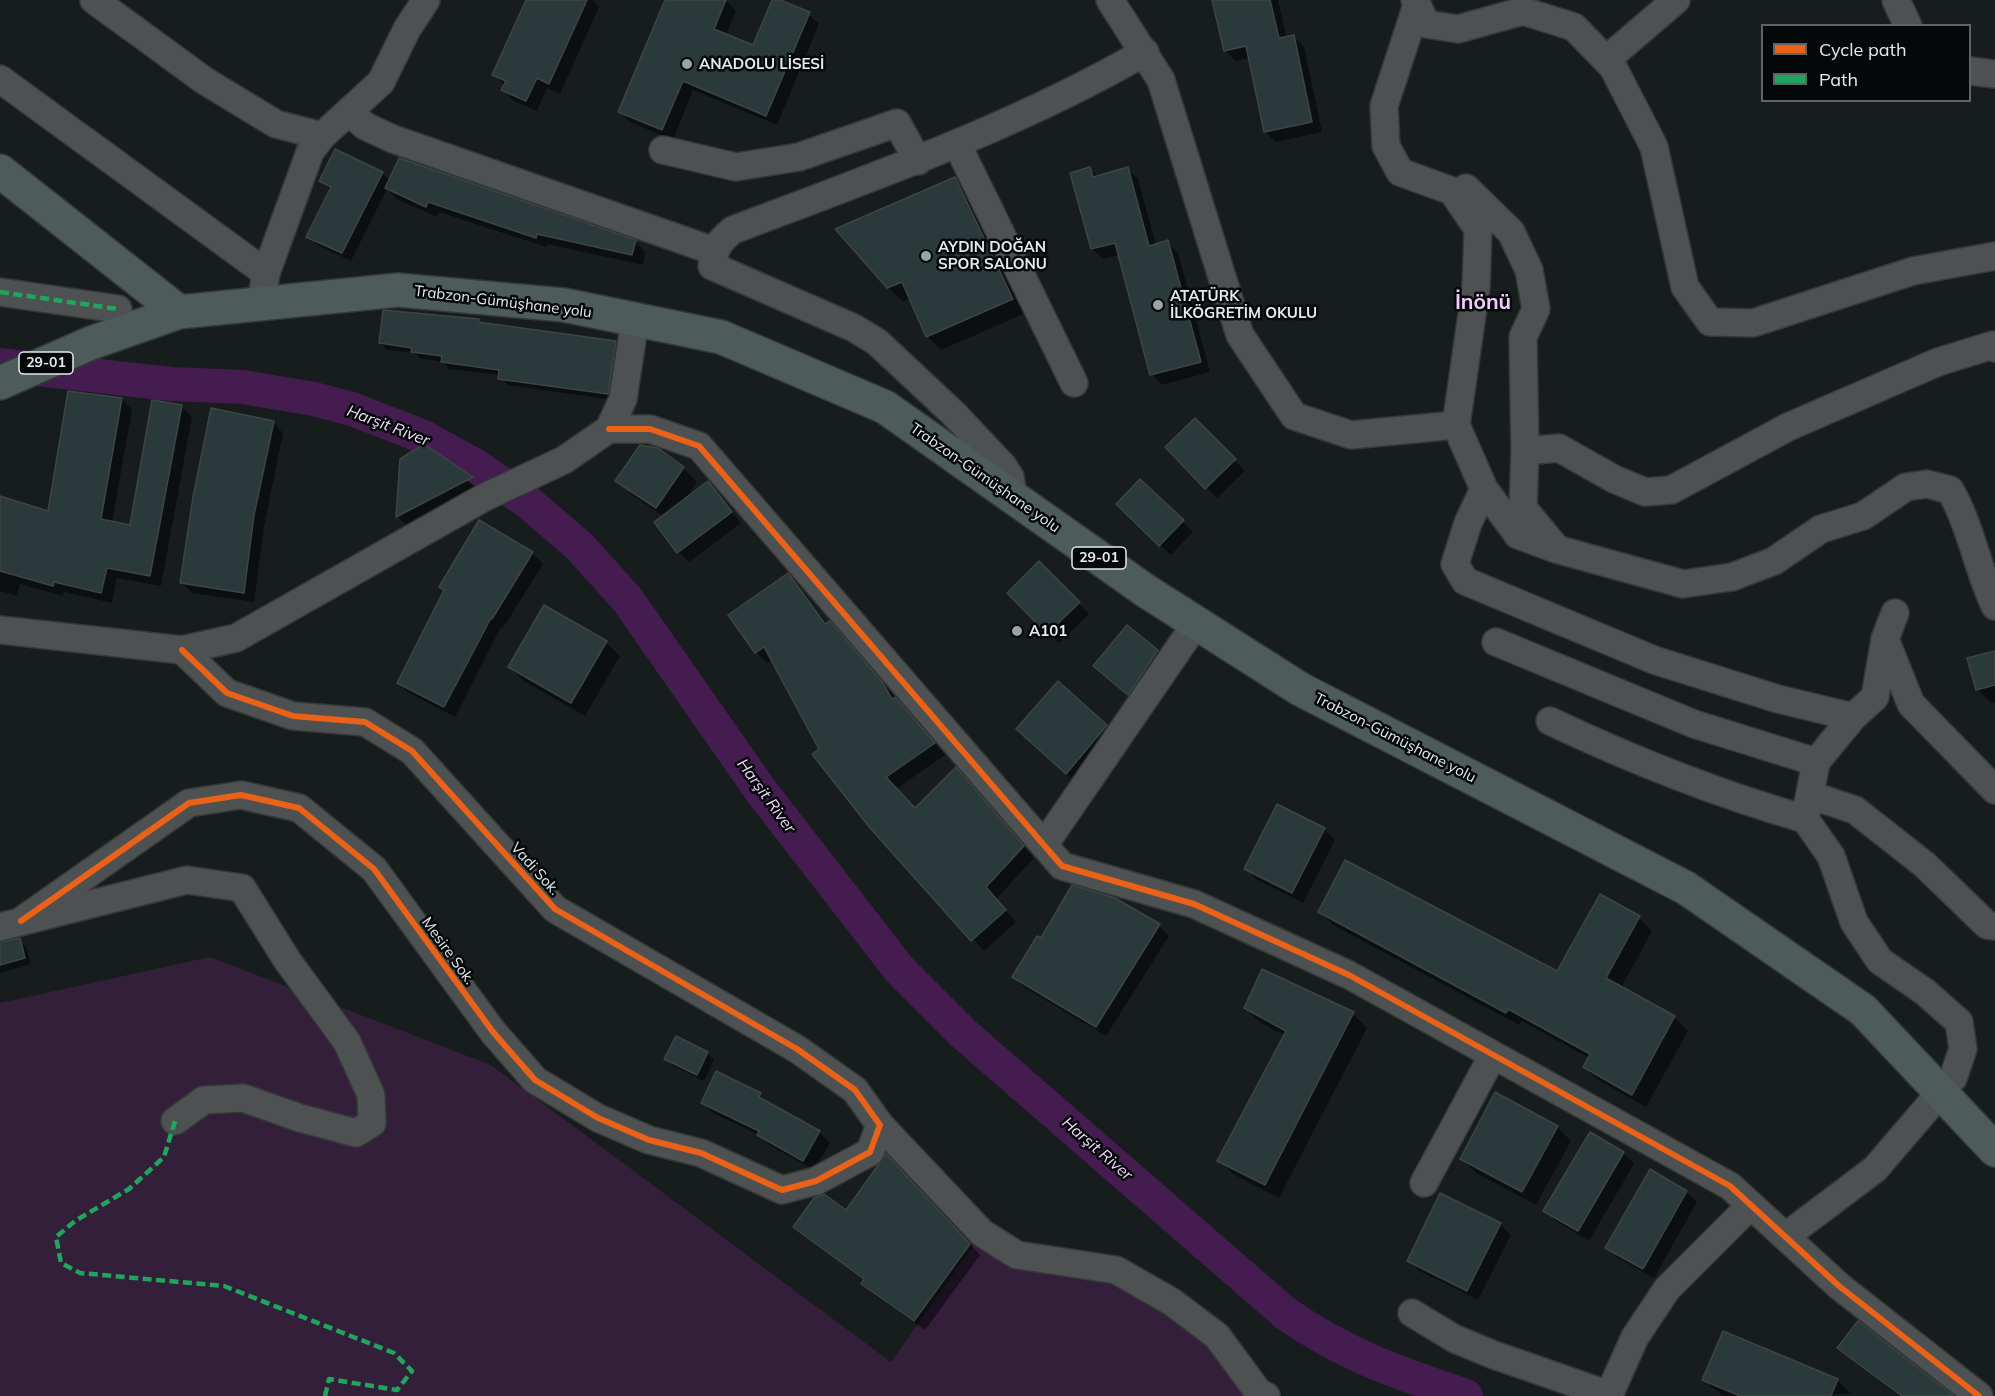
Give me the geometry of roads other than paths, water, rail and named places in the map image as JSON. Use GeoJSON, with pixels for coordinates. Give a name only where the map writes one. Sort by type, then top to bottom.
{"type":"FeatureCollection","features":[{"type":"Feature","properties":{"kind":"main road"},"geometry":{"type":"LineString","coordinates":[[0,171],[179,312]]}},
{"type":"Feature","properties":{"kind":"main road","name":"Trabzon-Gümüşhane yolu"},"geometry":{"type":"LineString","coordinates":[[0,383],[91,343],[179,312],[263,288],[398,290],[564,305],[722,337],[885,407],[1146,591],[1300,689],[1686,888],[1863,1010],[1995,1150]]}},
{"type":"Feature","properties":{"kind":"street"},"geometry":{"type":"LineString","coordinates":[[0,79],[263,288],[304,164],[322,136],[381,82],[407,29],[426,0]]}},
{"type":"Feature","properties":{"kind":"street"},"geometry":{"type":"LineString","coordinates":[[1110,0],[1161,80],[1240,335],[1294,416],[1351,435],[1456,424]]}},
{"type":"Feature","properties":{"kind":"street"},"geometry":{"type":"LineString","coordinates":[[1606,60],[1676,0]]}},
{"type":"Feature","properties":{"kind":"street"},"geometry":{"type":"LineString","coordinates":[[1896,0],[1907,24]]}},
{"type":"Feature","properties":{"kind":"street"},"geometry":{"type":"LineString","coordinates":[[93,2],[205,81],[276,124],[322,136]]}},
{"type":"Feature","properties":{"kind":"street"},"geometry":{"type":"LineString","coordinates":[[1416,3],[1426,24],[1458,29],[1523,11],[1574,27],[1613,67],[1654,147],[1685,286],[1710,322],[1753,323],[1913,271],[1995,256]]}},
{"type":"Feature","properties":{"kind":"street"},"geometry":{"type":"LineString","coordinates":[[1416,3],[1384,106],[1386,146],[1400,172],[1452,191],[1467,188],[1511,232],[1529,270],[1536,309],[1523,337],[1524,508],[1556,549]]}},
{"type":"Feature","properties":{"kind":"street"},"geometry":{"type":"LineString","coordinates":[[1014,500],[1010,477],[1003,466],[954,414],[876,342],[854,328],[712,266],[714,251],[722,238],[733,230],[957,144],[1096,80],[1145,52]]}},
{"type":"Feature","properties":{"kind":"street"},"geometry":{"type":"LineString","coordinates":[[1971,71],[1995,74]]}},
{"type":"Feature","properties":{"kind":"street"},"geometry":{"type":"LineString","coordinates":[[349,112],[365,126],[393,140],[714,251]]}},
{"type":"Feature","properties":{"kind":"street"},"geometry":{"type":"LineString","coordinates":[[663,150],[736,167],[799,157],[897,123],[918,160]]}},
{"type":"Feature","properties":{"kind":"street"},"geometry":{"type":"LineString","coordinates":[[957,144],[1074,383]]}},
{"type":"Feature","properties":{"kind":"street"},"geometry":{"type":"LineString","coordinates":[[1452,191],[1478,229],[1476,287],[1456,424],[1484,489],[1518,535],[1556,549],[1683,584],[1732,577],[1774,561],[1821,529],[1863,516],[1906,487],[1927,484],[1950,490],[1963,513],[1986,588],[1995,606]]}},
{"type":"Feature","properties":{"kind":"street"},"geometry":{"type":"LineString","coordinates":[[0,292],[117,309]]}},
{"type":"Feature","properties":{"kind":"street"},"geometry":{"type":"LineString","coordinates":[[0,630],[182,650],[236,638],[484,497],[564,460],[609,429],[623,399],[635,320]]}},
{"type":"Feature","properties":{"kind":"street"},"geometry":{"type":"LineString","coordinates":[[1525,451],[1559,448],[1614,479],[1645,492],[1671,490],[1788,427],[1938,362],[1993,345],[1995,348]]}},
{"type":"Feature","properties":{"kind":"street"},"geometry":{"type":"LineString","coordinates":[[609,429],[650,429],[699,446],[1062,866],[1194,904],[1349,975],[1731,1185],[1839,1286],[1979,1396]]}},
{"type":"Feature","properties":{"kind":"street"},"geometry":{"type":"LineString","coordinates":[[1484,489],[1468,523],[1455,564],[1466,581],[1654,660],[1778,699],[1853,717]]}},
{"type":"Feature","properties":{"kind":"street"},"geometry":{"type":"LineString","coordinates":[[1786,1236],[1875,1168],[1953,1078],[1963,1049],[1959,1022],[1924,992],[1880,961],[1854,922],[1831,856],[1807,807],[1816,762],[1853,717],[1875,697],[1885,639],[1895,613]]}},
{"type":"Feature","properties":{"kind":"street"},"geometry":{"type":"LineString","coordinates":[[1044,845],[1197,622]]}},
{"type":"Feature","properties":{"kind":"street"},"geometry":{"type":"LineString","coordinates":[[1885,639],[1911,704],[1995,789]]}},
{"type":"Feature","properties":{"kind":"street"},"geometry":{"type":"LineString","coordinates":[[1496,642],[1694,724],[1816,762]]}},
{"type":"Feature","properties":{"kind":"street","name":"Vadi Sok."},"geometry":{"type":"LineString","coordinates":[[182,650],[227,693],[293,716],[365,722],[412,751],[555,909],[797,1049],[855,1090],[880,1125],[982,1233],[1017,1254],[1116,1270],[1163,1297],[1217,1336],[1259,1393],[1266,1396]]}},
{"type":"Feature","properties":{"kind":"street"},"geometry":{"type":"LineString","coordinates":[[1550,721],[1646,766],[1731,798],[1855,810],[1925,865],[1987,925],[1995,926]]}},
{"type":"Feature","properties":{"kind":"street","name":"Mesire Sok."},"geometry":{"type":"LineString","coordinates":[[11,924],[189,803],[241,795],[299,808],[374,869],[494,1032],[535,1080],[589,1112],[649,1140],[701,1153],[782,1190],[816,1181],[870,1152],[880,1125]]}},
{"type":"Feature","properties":{"kind":"street"},"geometry":{"type":"LineString","coordinates":[[11,924],[187,880],[242,888],[287,960],[347,1042],[371,1095],[372,1123],[356,1133],[300,1118],[243,1098],[204,1100],[175,1121]]}},
{"type":"Feature","properties":{"kind":"street"},"geometry":{"type":"LineString","coordinates":[[1424,1184],[1493,1055]]}},
{"type":"Feature","properties":{"kind":"street"},"geometry":{"type":"LineString","coordinates":[[1412,1313],[1455,1339],[1609,1395],[1635,1337],[1666,1289],[1751,1205]]}},
{"type":"Feature","properties":{"kind":"waterway","name":"Harşit River"},"geometry":{"type":"LineString","coordinates":[[0,365],[171,384],[243,387],[314,399],[352,409],[424,437],[476,466],[528,502],[579,546],[627,599],[761,791],[899,969],[964,1034],[1285,1313],[1307,1328],[1372,1362],[1466,1396]]}},
{"type":"Feature","properties":{"kind":"place","name":"ANADOLU LİSESİ"},"geometry":{"type":"Point","coordinates":[687,64]}},
{"type":"Feature","properties":{"kind":"place","name":"AYDIN DOĞAN SPOR SALONU"},"geometry":{"type":"Point","coordinates":[926,256]}},
{"type":"Feature","properties":{"kind":"place","name":"ATATÜRK İLKÖGRETİM OKULU"},"geometry":{"type":"Point","coordinates":[1158,305]}},
{"type":"Feature","properties":{"kind":"place","name":"A101"},"geometry":{"type":"Point","coordinates":[1017,631]}},
{"type":"Feature","properties":{"kind":"district","name":"İnönü"},"geometry":{"type":"Point","coordinates":[1483,303]}}]}
